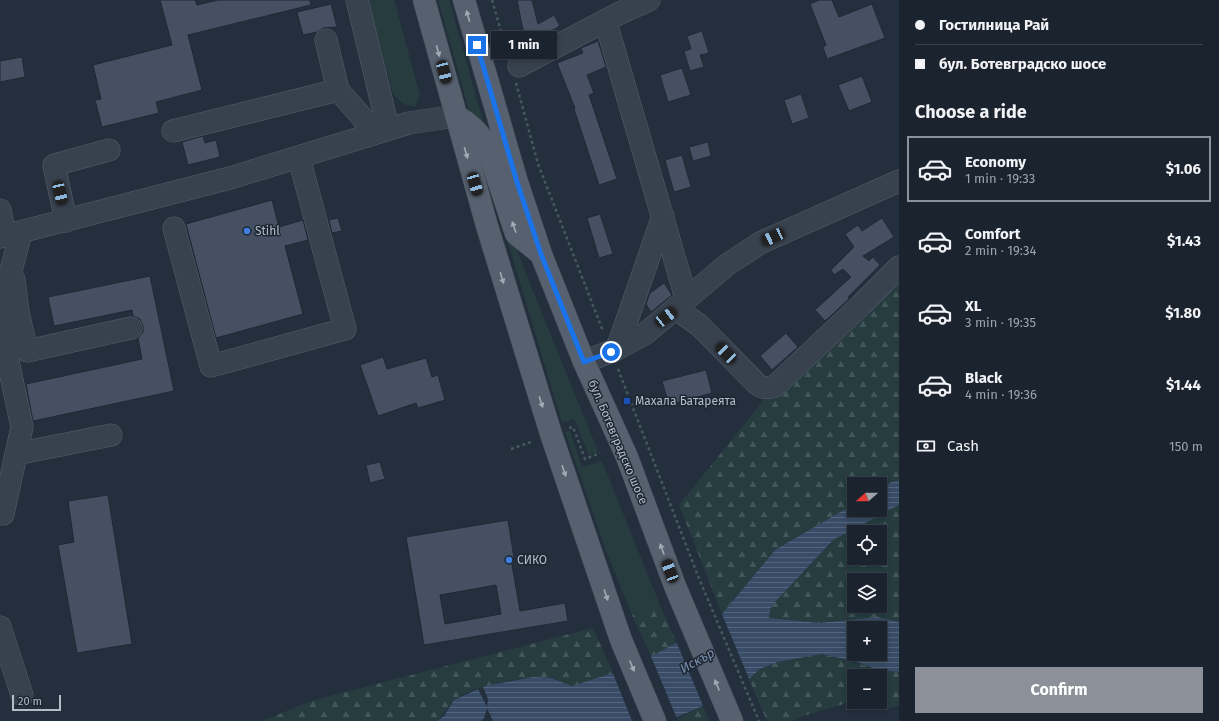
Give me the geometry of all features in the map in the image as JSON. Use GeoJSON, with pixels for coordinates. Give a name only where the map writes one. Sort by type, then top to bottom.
{"type":"FeatureCollection","features":[{"type":"Feature","properties":{"kind":"main road"},"geometry":{"type":"LineString","coordinates":[[424,0],[518,329],[621,640],[655,721]]}},
{"type":"Feature","properties":{"kind":"main road","name":"бул. Ботевградско шосе"},"geometry":{"type":"LineString","coordinates":[[464,0],[517,182],[541,254],[584,362],[627,457],[676,586],[732,721]]}},
{"type":"Feature","properties":{"kind":"main road"},"geometry":{"type":"LineString","coordinates":[[456,116],[466,121],[481,136],[487,146],[516,234],[541,254]]}},
{"type":"Feature","properties":{"kind":"street"},"geometry":{"type":"LineString","coordinates":[[356,0],[382,131]]}},
{"type":"Feature","properties":{"kind":"street"},"geometry":{"type":"LineString","coordinates":[[514,66],[649,0]]}},
{"type":"Feature","properties":{"kind":"street"},"geometry":{"type":"LineString","coordinates":[[610,32],[663,216],[681,303],[699,325],[757,384],[762,388],[775,386],[899,267]]}},
{"type":"Feature","properties":{"kind":"street"},"geometry":{"type":"LineString","coordinates":[[326,40],[338,90],[382,131]]}},
{"type":"Feature","properties":{"kind":"street"},"geometry":{"type":"LineString","coordinates":[[174,131],[338,90]]}},
{"type":"Feature","properties":{"kind":"street"},"geometry":{"type":"LineString","coordinates":[[9,235],[299,158],[409,123],[456,116]]}},
{"type":"Feature","properties":{"kind":"street"},"geometry":{"type":"LineString","coordinates":[[66,221],[54,165],[109,150]]}},
{"type":"Feature","properties":{"kind":"street"},"geometry":{"type":"LineString","coordinates":[[174,228],[211,366],[345,329],[299,158]]}},
{"type":"Feature","properties":{"kind":"street"},"geometry":{"type":"LineString","coordinates":[[584,362],[614,350],[646,333],[728,264],[760,243],[899,181]]}},
{"type":"Feature","properties":{"kind":"street"},"geometry":{"type":"LineString","coordinates":[[0,210],[9,235],[18,312],[27,351],[131,328]]}},
{"type":"Feature","properties":{"kind":"street"},"geometry":{"type":"LineString","coordinates":[[614,350],[663,216]]}},
{"type":"Feature","properties":{"kind":"street"},"geometry":{"type":"LineString","coordinates":[[3,514],[22,427],[6,352],[2,323],[3,300],[12,261]]}},
{"type":"Feature","properties":{"kind":"street"},"geometry":{"type":"LineString","coordinates":[[16,454],[111,435]]}},
{"type":"Feature","properties":{"kind":"street"},"geometry":{"type":"LineString","coordinates":[[0,627],[22,695]]}},
{"type":"Feature","properties":{"kind":"path"},"geometry":{"type":"LineString","coordinates":[[492,0],[514,66],[538,164],[614,350],[643,435],[698,576],[759,721]]}},
{"type":"Feature","properties":{"kind":"path"},"geometry":{"type":"LineString","coordinates":[[568,429],[573,427],[585,459],[600,453]]}},
{"type":"Feature","properties":{"kind":"path"},"geometry":{"type":"LineString","coordinates":[[638,437],[643,435]]}},
{"type":"Feature","properties":{"kind":"path"},"geometry":{"type":"LineString","coordinates":[[512,449],[530,442]]}},
{"type":"Feature","properties":{"kind":"green space"},"geometry":{"type":"Polygon","coordinates":[[[367,0],[394,0],[420,95],[415,107],[404,104],[393,94],[367,0]]]}},
{"type":"Feature","properties":{"kind":"green space"},"geometry":{"type":"Polygon","coordinates":[[[438,0],[449,0],[486,132],[469,111],[438,0]]]}},
{"type":"Feature","properties":{"kind":"green space"},"geometry":{"type":"Polygon","coordinates":[[[481,152],[526,274],[598,451],[589,455],[574,419],[562,423],[481,152]]]}},
{"type":"Feature","properties":{"kind":"green space"},"geometry":{"type":"Polygon","coordinates":[[[899,267],[899,481],[891,482],[887,485],[887,477],[847,477],[847,508],[775,550],[722,614],[679,505],[775,386],[899,267]]]}},
{"type":"Feature","properties":{"kind":"green space"},"geometry":{"type":"Polygon","coordinates":[[[570,431],[582,467],[602,461],[660,605],[632,615],[606,551],[565,432],[570,431]]]}},
{"type":"Feature","properties":{"kind":"green space"},"geometry":{"type":"Polygon","coordinates":[[[899,505],[899,622],[877,617],[819,623],[769,618],[770,609],[833,540],[847,533],[847,565],[887,565],[887,525],[861,525],[876,517],[887,517],[887,511],[899,505]]]}},
{"type":"Feature","properties":{"kind":"green space"},"geometry":{"type":"Polygon","coordinates":[[[660,605],[677,643],[651,656],[632,615],[660,605]]]}},
{"type":"Feature","properties":{"kind":"green space"},"geometry":{"type":"Polygon","coordinates":[[[593,628],[613,673],[580,684],[572,686],[554,679],[543,677],[502,682],[473,690],[462,695],[454,700],[437,721],[262,721],[314,700],[593,628]]]}},
{"type":"Feature","properties":{"kind":"green space"},"geometry":{"type":"Polygon","coordinates":[[[822,654],[880,669],[847,669],[847,703],[803,716],[792,721],[767,721],[749,679],[765,667],[783,660],[822,654]]]}},
{"type":"Feature","properties":{"kind":"green space"},"geometry":{"type":"Polygon","coordinates":[[[887,671],[899,672],[899,705],[887,709],[887,671]]]}},
{"type":"Feature","properties":{"kind":"green space"},"geometry":{"type":"Polygon","coordinates":[[[703,706],[709,721],[678,721],[677,719],[703,706]]]}},
{"type":"Feature","properties":{"kind":"water"},"geometry":{"type":"Polygon","coordinates":[[[899,481],[899,505],[887,511],[887,485],[891,482],[899,481]]]}},
{"type":"Feature","properties":{"kind":"water","name":"Искър"},"geometry":{"type":"Polygon","coordinates":[[[847,508],[847,517],[876,517],[861,525],[847,525],[847,533],[833,540],[777,600],[770,609],[769,618],[819,623],[877,617],[899,622],[899,672],[887,671],[887,669],[876,669],[853,661],[887,661],[887,621],[847,621],[847,660],[822,654],[777,662],[760,669],[749,679],[703,706],[668,721],[493,721],[487,708],[484,718],[481,721],[437,721],[444,716],[454,700],[478,689],[487,707],[488,699],[483,687],[533,677],[551,678],[572,686],[613,673],[651,656],[690,636],[722,614],[775,550],[847,508]]]}},
{"type":"Feature","properties":{"kind":"pier"},"geometry":{"type":"Polygon","coordinates":[[[721,612],[750,681],[704,708],[676,641],[721,612]]]}},
{"type":"Feature","properties":{"kind":"pier"},"geometry":{"type":"Polygon","coordinates":[[[650,654],[678,721],[632,721],[612,671],[650,654]]]}},
{"type":"Feature","properties":{"kind":"building"},"geometry":{"type":"Polygon","coordinates":[[[160,0],[195,0],[197,5],[218,0],[310,0],[311,5],[188,35],[202,90],[156,102],[159,113],[102,127],[95,100],[101,99],[93,65],[172,45],[160,0]]]}},
{"type":"Feature","properties":{"kind":"building"},"geometry":{"type":"Polygon","coordinates":[[[517,0],[532,0],[538,24],[554,15],[560,26],[530,43],[523,30],[517,0]]]}},
{"type":"Feature","properties":{"kind":"building"},"geometry":{"type":"Polygon","coordinates":[[[819,0],[832,0],[839,17],[872,4],[885,38],[827,59],[823,47],[826,45],[810,4],[819,0]]]}},
{"type":"Feature","properties":{"kind":"building"},"geometry":{"type":"Polygon","coordinates":[[[331,4],[337,27],[323,28],[317,32],[303,35],[297,12],[331,4]]]}},
{"type":"Feature","properties":{"kind":"building"},"geometry":{"type":"Polygon","coordinates":[[[702,31],[709,53],[700,55],[704,67],[690,71],[684,51],[691,49],[687,36],[702,31]]]}},
{"type":"Feature","properties":{"kind":"building"},"geometry":{"type":"Polygon","coordinates":[[[598,41],[606,67],[587,75],[594,93],[589,95],[617,179],[599,185],[574,109],[575,108],[557,63],[583,53],[581,48],[598,41]]]}},
{"type":"Feature","properties":{"kind":"building"},"geometry":{"type":"Polygon","coordinates":[[[22,57],[25,77],[0,82],[0,61],[22,57]]]}},
{"type":"Feature","properties":{"kind":"building"},"geometry":{"type":"Polygon","coordinates":[[[682,68],[691,95],[668,102],[660,75],[682,68]]]}},
{"type":"Feature","properties":{"kind":"building"},"geometry":{"type":"Polygon","coordinates":[[[862,76],[872,102],[849,111],[838,85],[862,76]]]}},
{"type":"Feature","properties":{"kind":"building"},"geometry":{"type":"Polygon","coordinates":[[[801,94],[809,118],[792,124],[784,100],[801,94]]]}},
{"type":"Feature","properties":{"kind":"building"},"geometry":{"type":"Polygon","coordinates":[[[203,136],[205,143],[216,140],[220,157],[188,165],[182,142],[203,136]]]}},
{"type":"Feature","properties":{"kind":"building"},"geometry":{"type":"Polygon","coordinates":[[[708,142],[711,156],[693,161],[689,147],[708,142]]]}},
{"type":"Feature","properties":{"kind":"building"},"geometry":{"type":"Polygon","coordinates":[[[682,155],[691,187],[674,192],[665,160],[682,155]]]}},
{"type":"Feature","properties":{"kind":"building"},"geometry":{"type":"Polygon","coordinates":[[[272,200],[279,227],[303,220],[308,240],[285,246],[303,314],[216,338],[186,224],[272,200]]]}},
{"type":"Feature","properties":{"kind":"building"},"geometry":{"type":"Polygon","coordinates":[[[600,214],[613,254],[599,258],[587,218],[600,214]]]}},
{"type":"Feature","properties":{"kind":"building"},"geometry":{"type":"Polygon","coordinates":[[[338,218],[342,231],[332,233],[329,220],[338,218]]]}},
{"type":"Feature","properties":{"kind":"building"},"geometry":{"type":"Polygon","coordinates":[[[882,218],[894,237],[863,256],[869,261],[873,257],[880,265],[848,297],[850,298],[825,321],[815,310],[851,277],[843,269],[834,275],[831,270],[854,247],[845,234],[858,225],[862,231],[882,218]]]}},
{"type":"Feature","properties":{"kind":"building"},"geometry":{"type":"Polygon","coordinates":[[[150,276],[174,391],[33,421],[26,384],[142,359],[138,338],[143,332],[143,326],[140,319],[133,316],[132,310],[54,326],[48,297],[150,276]]]}},
{"type":"Feature","properties":{"kind":"building"},"geometry":{"type":"Polygon","coordinates":[[[664,283],[672,295],[651,312],[646,304],[650,293],[664,283]]]}},
{"type":"Feature","properties":{"kind":"building"},"geometry":{"type":"Polygon","coordinates":[[[786,333],[798,347],[772,370],[760,356],[786,333]]]}},
{"type":"Feature","properties":{"kind":"building"},"geometry":{"type":"Polygon","coordinates":[[[383,357],[387,369],[426,358],[432,377],[438,375],[445,400],[418,408],[416,403],[378,416],[360,365],[383,357]]]}},
{"type":"Feature","properties":{"kind":"building"},"geometry":{"type":"Polygon","coordinates":[[[706,370],[712,393],[669,405],[662,381],[706,370]]]}},
{"type":"Feature","properties":{"kind":"building"},"geometry":{"type":"Polygon","coordinates":[[[380,462],[385,479],[370,483],[366,465],[380,462]]]}},
{"type":"Feature","properties":{"kind":"building"},"geometry":{"type":"Polygon","coordinates":[[[108,495],[132,644],[77,653],[58,545],[74,542],[68,501],[108,495]]]}},
{"type":"Feature","properties":{"kind":"building"},"geometry":{"type":"Polygon","coordinates":[[[508,520],[514,558],[511,559],[520,611],[565,603],[568,621],[424,645],[406,537],[508,520]],[[496,585],[440,595],[445,624],[501,614],[496,585]]]}},
{"type":"Feature","properties":{"kind":"place","name":"Stihl"},"geometry":{"type":"Point","coordinates":[247,231]}},
{"type":"Feature","properties":{"kind":"place","name":"Махала Батареята"},"geometry":{"type":"Point","coordinates":[627,401]}},
{"type":"Feature","properties":{"kind":"place","name":"СИКО"},"geometry":{"type":"Point","coordinates":[509,560]}},
{"type":"Feature","properties":{"kind":"route"},"geometry":{"type":"LineString","coordinates":[[477,45],[517,182],[541,254],[584,362],[611,352]]}}]}
